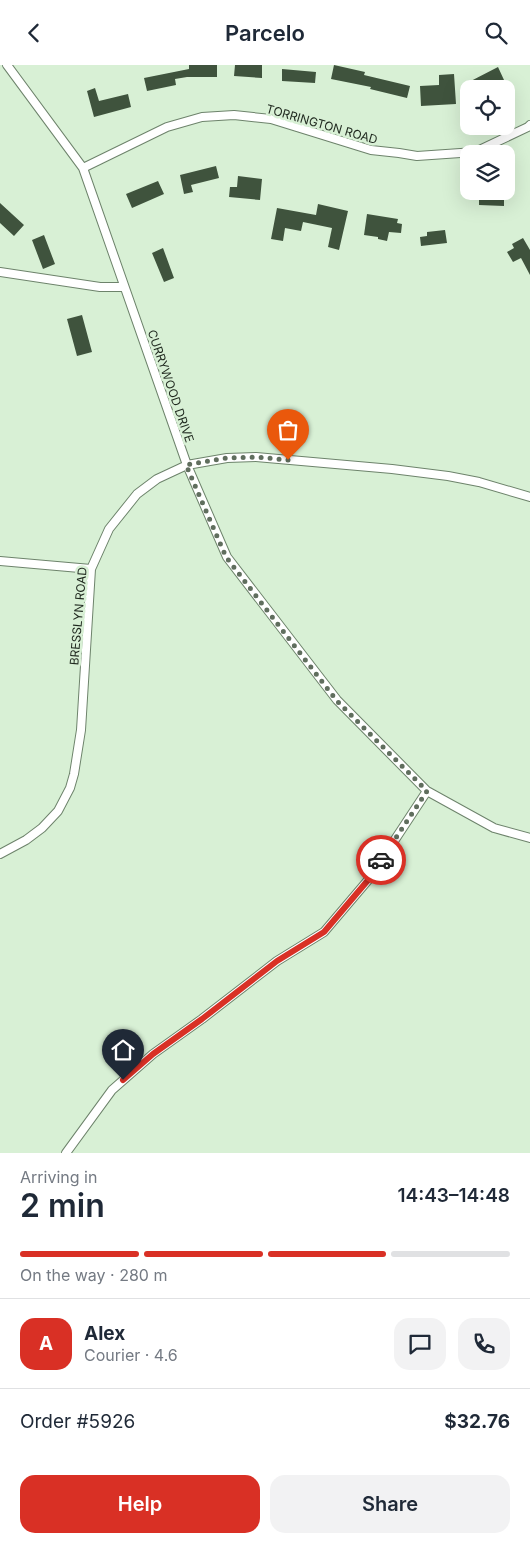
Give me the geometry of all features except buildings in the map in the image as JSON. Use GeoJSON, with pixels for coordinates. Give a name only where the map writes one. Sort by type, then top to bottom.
{"type":"FeatureCollection","features":[{"type":"Feature","properties":{"kind":"street","name":"CURRYWOOD DRIVE"},"geometry":{"type":"LineString","coordinates":[[7,65],[83,168],[186,465],[226,557],[337,701],[427,791],[494,828],[530,838]]}},
{"type":"Feature","properties":{"kind":"street","name":"TORRINGTON ROAD"},"geometry":{"type":"LineString","coordinates":[[83,168],[167,127],[202,117],[234,115],[271,119],[370,150],[418,156],[475,152],[529,128]]}},
{"type":"Feature","properties":{"kind":"street"},"geometry":{"type":"LineString","coordinates":[[0,272],[100,287],[124,287]]}},
{"type":"Feature","properties":{"kind":"street","name":"BRESSLYN ROAD"},"geometry":{"type":"LineString","coordinates":[[0,855],[42,828],[58,811],[70,787],[74,774],[80,730],[92,569],[109,529],[137,494],[157,479],[186,465],[227,458],[256,457],[448,476],[479,482],[530,497]]}},
{"type":"Feature","properties":{"kind":"street"},"geometry":{"type":"LineString","coordinates":[[0,561],[92,569]]}},
{"type":"Feature","properties":{"kind":"street"},"geometry":{"type":"LineString","coordinates":[[66,1153],[112,1090],[153,1054],[277,961],[324,932],[369,879],[427,791]]}},
{"type":"Feature","properties":{"kind":"way so far"},"geometry":{"type":"LineString","coordinates":[[288,460],[256,457],[227,458],[186,465],[226,557],[337,701],[427,791],[381,860]]}},
{"type":"Feature","properties":{"kind":"route"},"geometry":{"type":"LineString","coordinates":[[123,1080],[153,1054],[277,961],[324,932],[369,879],[381,860]]}}]}
